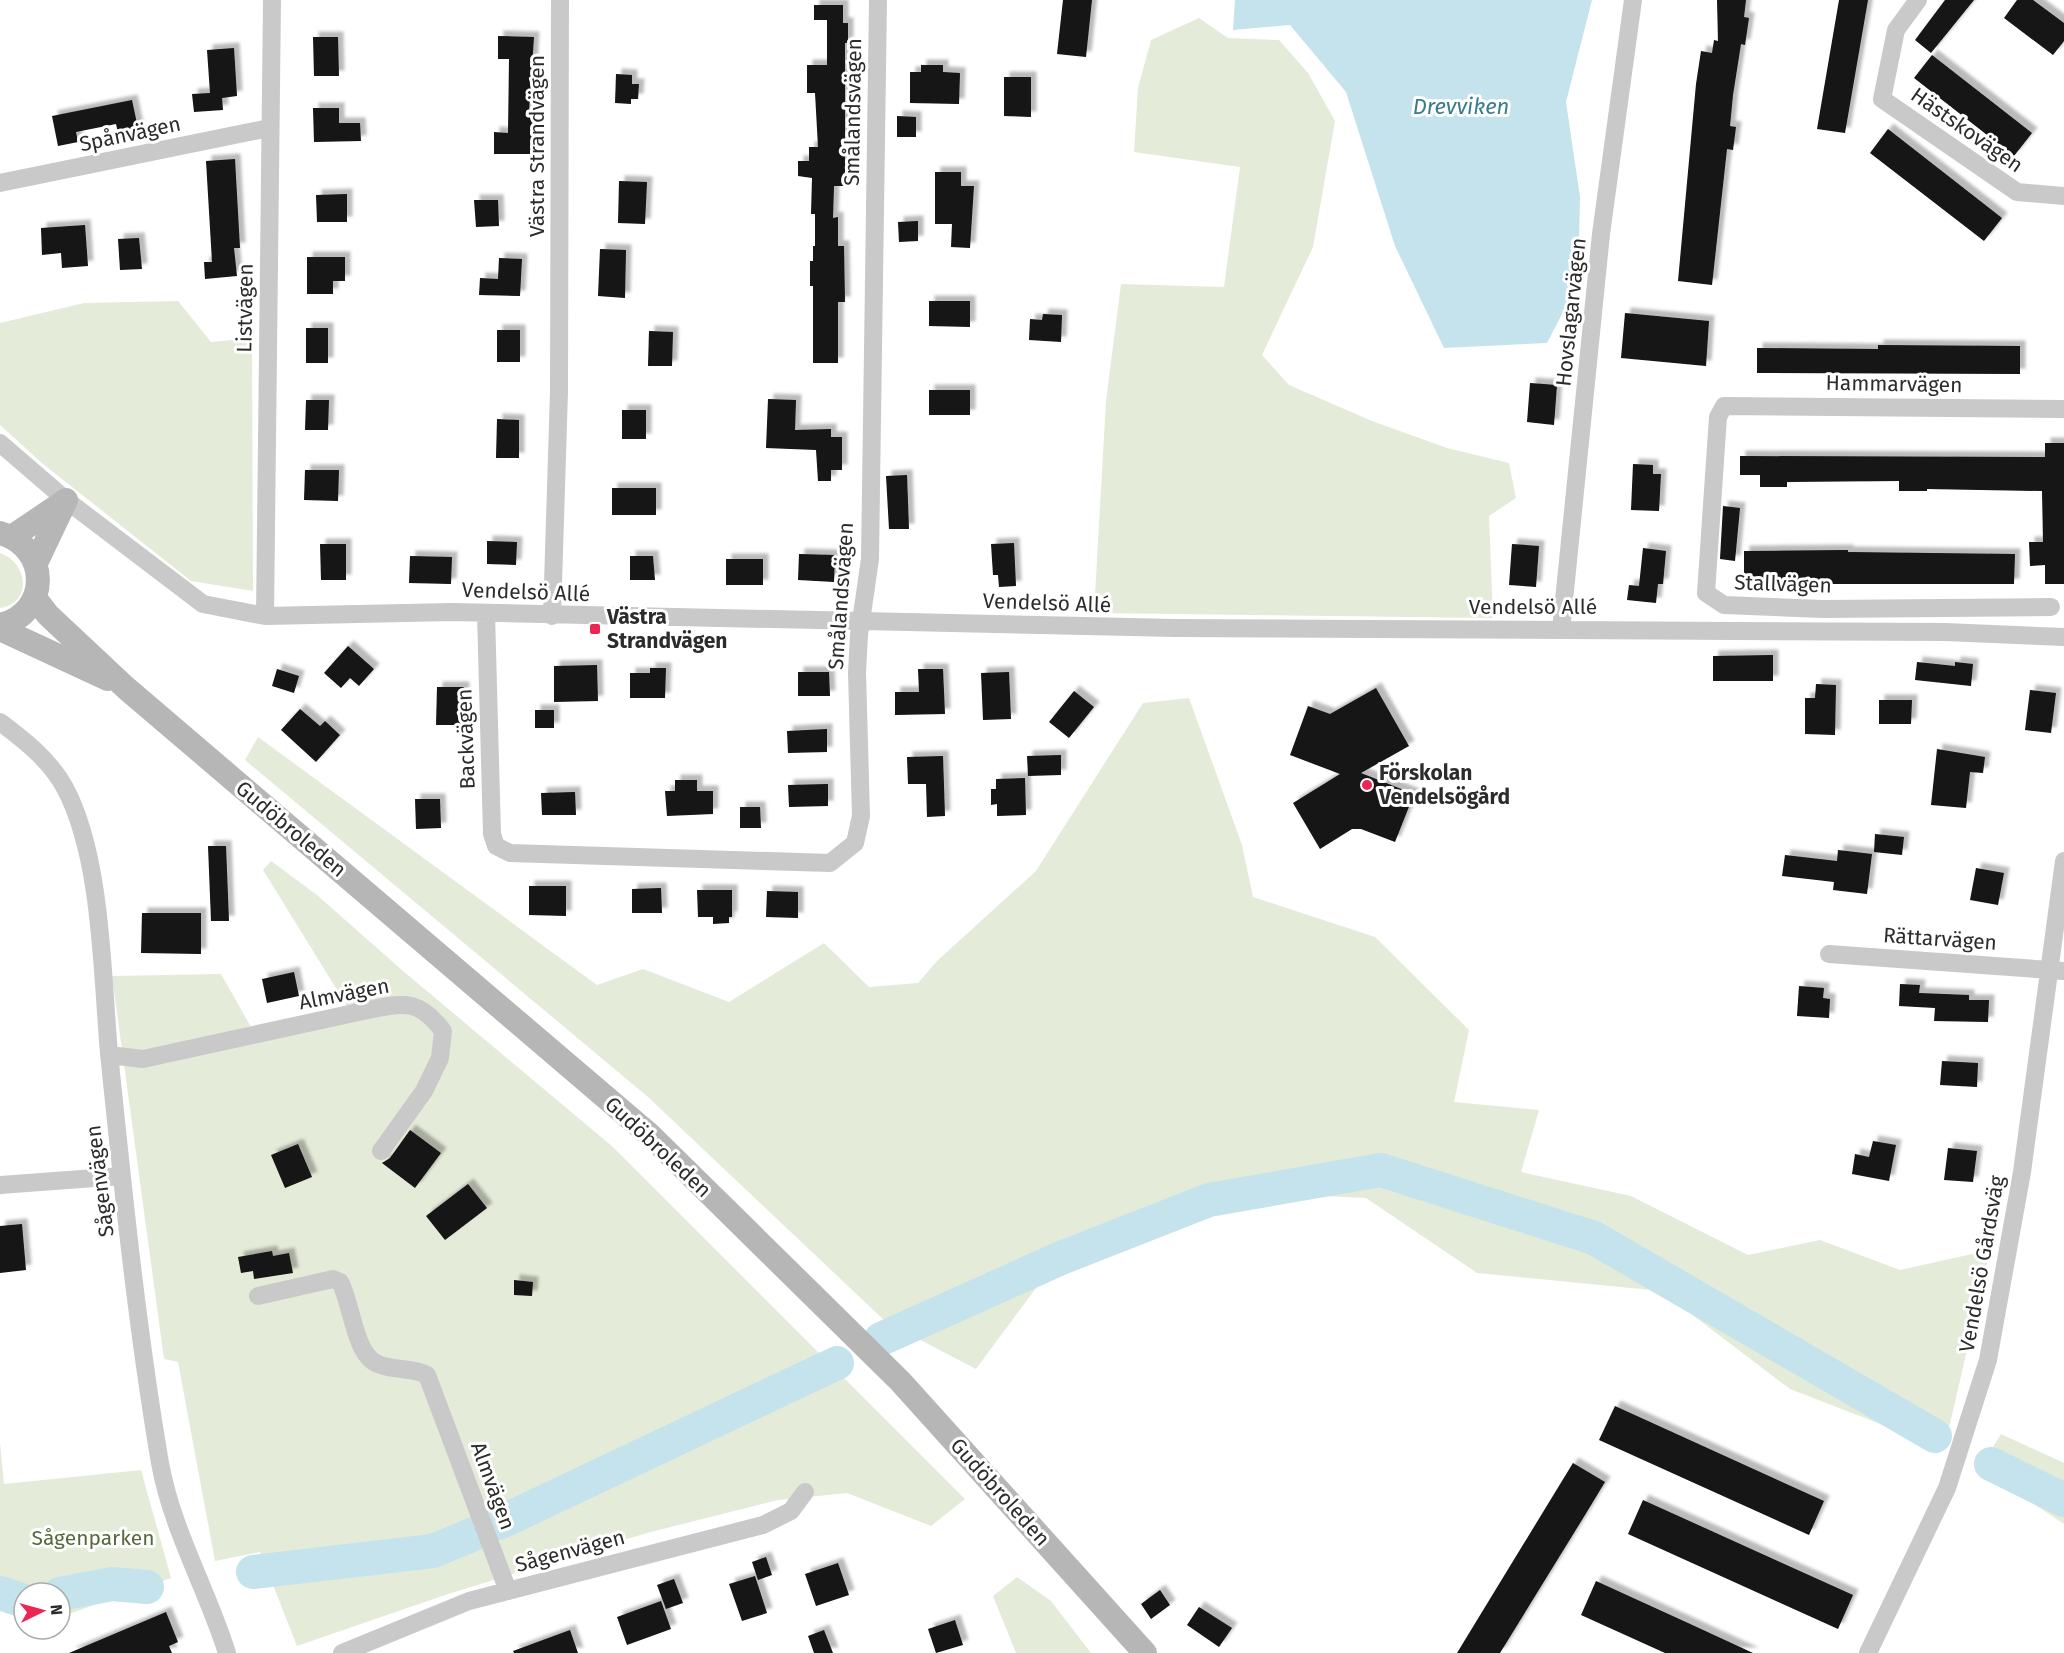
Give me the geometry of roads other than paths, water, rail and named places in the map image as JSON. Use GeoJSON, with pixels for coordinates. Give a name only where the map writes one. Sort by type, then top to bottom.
{"type":"FeatureCollection","features":[{"type":"Feature","properties":{"kind":"main road"},"geometry":{"type":"LineString","coordinates":[[0,624],[10,622],[25,612],[35,598],[39,581],[36,563],[28,548],[6,535],[66,500]]}},
{"type":"Feature","properties":{"kind":"main road"},"geometry":{"type":"LineString","coordinates":[[36,563],[66,500]]}},
{"type":"Feature","properties":{"kind":"main road","name":"Gudöbroleden"},"geometry":{"type":"LineString","coordinates":[[35,598],[48,615],[126,688],[651,1136],[900,1381],[1145,1653]]}},
{"type":"Feature","properties":{"kind":"main road","name":"Gudöbroleden"},"geometry":{"type":"LineString","coordinates":[[0,629],[126,688]]}},
{"type":"Feature","properties":{"kind":"street","name":"Listvägen"},"geometry":{"type":"LineString","coordinates":[[265,616],[272,0]]}},
{"type":"Feature","properties":{"kind":"street","name":"Västra Strandvägen"},"geometry":{"type":"LineString","coordinates":[[552,616],[559,391],[560,0]]}},
{"type":"Feature","properties":{"kind":"street","name":"Smålandsvägen"},"geometry":{"type":"LineString","coordinates":[[510,854],[830,863],[855,843],[861,816],[857,672],[861,620],[870,559],[878,0]]}},
{"type":"Feature","properties":{"kind":"street","name":"Hovslagarvägen"},"geometry":{"type":"LineString","coordinates":[[1561,630],[1599,246],[1633,0]]}},
{"type":"Feature","properties":{"kind":"street","name":"Hästskovägen"},"geometry":{"type":"LineString","coordinates":[[1918,0],[1896,30],[1882,99],[2017,192],[2064,196]]}},
{"type":"Feature","properties":{"kind":"street","name":"Spånvägen"},"geometry":{"type":"LineString","coordinates":[[0,183],[269,128]]}},
{"type":"Feature","properties":{"kind":"street","name":"Hammarvägen"},"geometry":{"type":"LineString","coordinates":[[1724,406],[2064,409]]}},
{"type":"Feature","properties":{"kind":"street","name":"Stallvägen"},"geometry":{"type":"LineString","coordinates":[[1724,406],[1718,417],[1706,593],[1724,605],[1823,609],[2043,608],[2064,637]]}},
{"type":"Feature","properties":{"kind":"street","name":"Vendelsö Allé"},"geometry":{"type":"LineString","coordinates":[[0,443],[66,500],[203,604],[265,616],[486,614],[1175,628],[1945,633],[2064,637]]}},
{"type":"Feature","properties":{"kind":"street","name":"Backvägen"},"geometry":{"type":"LineString","coordinates":[[486,614],[492,834],[496,846],[510,854]]}},
{"type":"Feature","properties":{"kind":"street","name":"Sågenvägen"},"geometry":{"type":"LineString","coordinates":[[0,722],[34,747],[65,787],[87,847],[97,910],[122,1176],[161,1466],[183,1546],[218,1625],[227,1653]]}},
{"type":"Feature","properties":{"kind":"street","name":"Vendelsö Gårdsväg"},"geometry":{"type":"LineString","coordinates":[[1868,1653],[1886,1620],[1947,1488],[1988,1360],[2056,969],[2064,861]]}},
{"type":"Feature","properties":{"kind":"street","name":"Rättarvägen"},"geometry":{"type":"LineString","coordinates":[[1829,954],[2056,969]]}},
{"type":"Feature","properties":{"kind":"street","name":"Almvägen"},"geometry":{"type":"LineString","coordinates":[[110,1055],[143,1059],[363,1011],[397,1005],[423,1009],[443,1030],[440,1058],[424,1090],[381,1151]]}},
{"type":"Feature","properties":{"kind":"street"},"geometry":{"type":"LineString","coordinates":[[0,1185],[122,1176]]}},
{"type":"Feature","properties":{"kind":"street","name":"Almvägen"},"geometry":{"type":"LineString","coordinates":[[258,1296],[333,1279],[340,1282],[362,1347],[371,1360],[380,1365],[418,1370],[427,1375],[508,1591]]}},
{"type":"Feature","properties":{"kind":"street","name":"Sågenvägen"},"geometry":{"type":"LineString","coordinates":[[342,1653],[469,1601],[764,1526],[791,1511],[805,1492]]}},
{"type":"Feature","properties":{"kind":"water","name":"Drevviken"},"geometry":{"type":"Polygon","coordinates":[[[1235,0],[1592,0],[1566,102],[1580,197],[1578,283],[1547,343],[1444,348],[1395,246],[1346,92],[1290,25],[1233,30],[1235,0]]]}},
{"type":"Feature","properties":{"kind":"waterway"},"geometry":{"type":"LineString","coordinates":[[881,1339],[1061,1258],[1209,1200],[1381,1170],[1594,1238],[1935,1436]]}},
{"type":"Feature","properties":{"kind":"waterway"},"geometry":{"type":"LineString","coordinates":[[499,1523],[837,1363]]}},
{"type":"Feature","properties":{"kind":"waterway"},"geometry":{"type":"LineString","coordinates":[[1991,1464],[2064,1500]]}},
{"type":"Feature","properties":{"kind":"waterway"},"geometry":{"type":"LineString","coordinates":[[253,1572],[433,1551],[474,1534]]}},
{"type":"Feature","properties":{"kind":"waterway"},"geometry":{"type":"LineString","coordinates":[[72,1592],[112,1584],[147,1587]]}},
{"type":"Feature","properties":{"kind":"waterway"},"geometry":{"type":"LineString","coordinates":[[0,1593],[12,1597]]}},
{"type":"Feature","properties":{"kind":"place","name":"Västra Strandvägen"},"geometry":{"type":"Point","coordinates":[595,629]}},
{"type":"Feature","properties":{"kind":"place","name":"Förskolan Vendelsögård"},"geometry":{"type":"Point","coordinates":[1367,785]}},
{"type":"Feature","properties":{"kind":"park label","name":"Sågenparken"},"geometry":{"type":"Point","coordinates":[93,1538]}}]}
